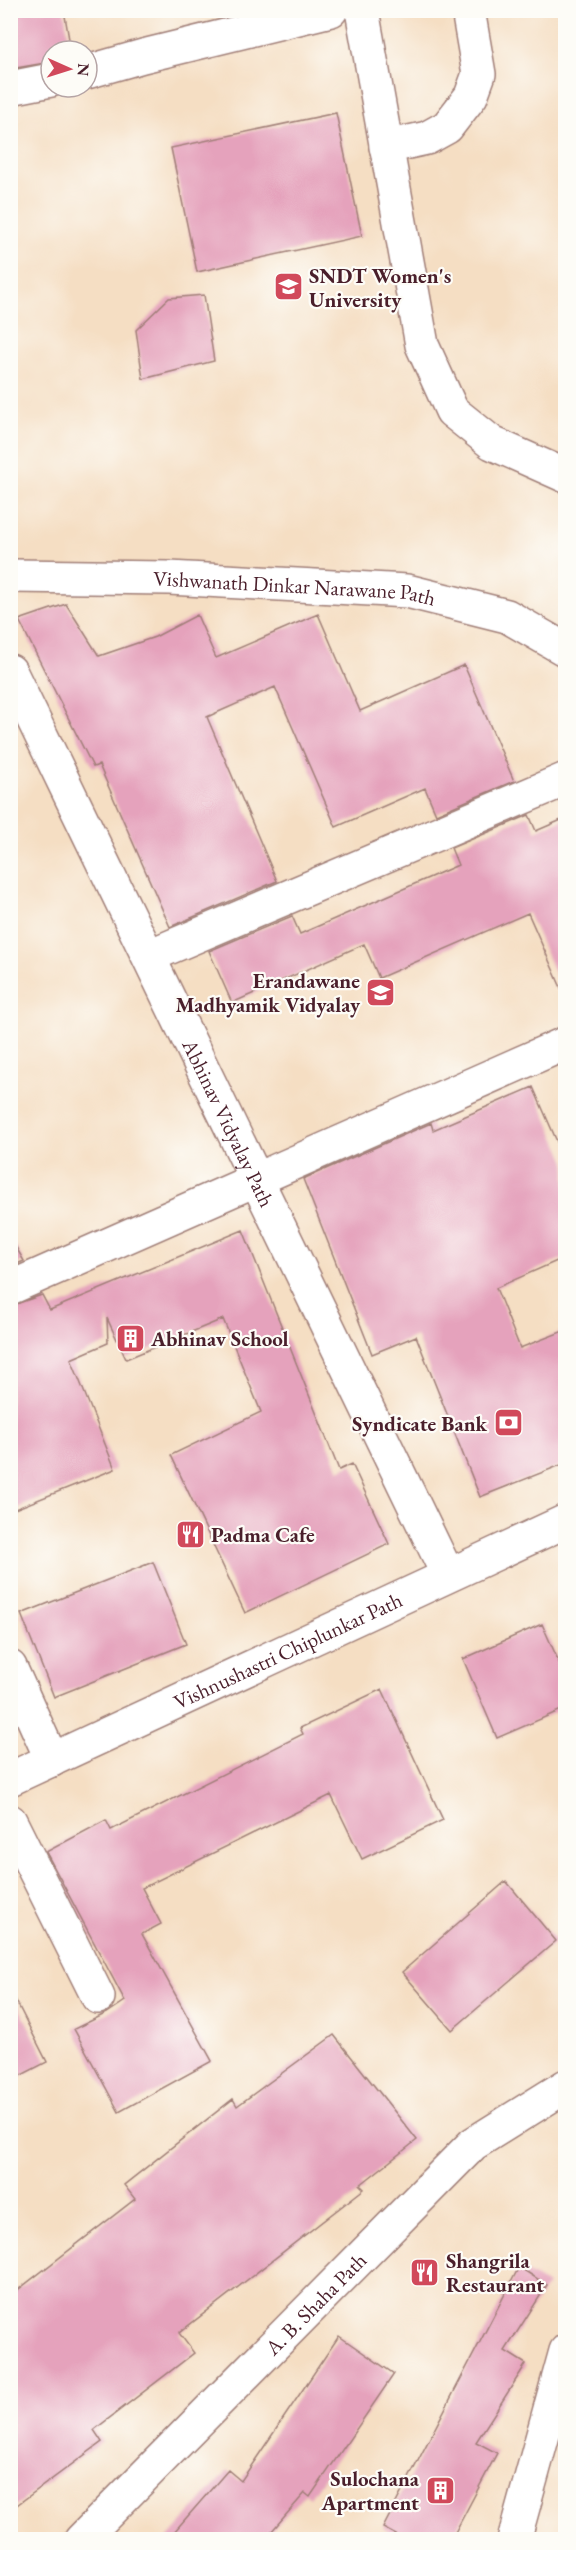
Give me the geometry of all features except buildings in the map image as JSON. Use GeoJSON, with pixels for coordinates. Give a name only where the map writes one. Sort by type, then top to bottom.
{"type":"FeatureCollection","features":[{"type":"Feature","properties":{"kind":"street"},"geometry":{"type":"LineString","coordinates":[[99,69],[331,10]]}},
{"type":"Feature","properties":{"kind":"street"},"geometry":{"type":"LineString","coordinates":[[362,10],[422,345],[452,411],[492,443],[566,476]]}},
{"type":"Feature","properties":{"kind":"street"},"geometry":{"type":"LineString","coordinates":[[386,147],[427,138],[447,127],[471,96],[479,74],[468,10]]}},
{"type":"Feature","properties":{"kind":"street"},"geometry":{"type":"LineString","coordinates":[[10,88],[39,82]]}},
{"type":"Feature","properties":{"kind":"street","name":"Vishwanath Dinkar Narawane Path"},"geometry":{"type":"LineString","coordinates":[[10,576],[170,578],[408,591],[507,616],[566,650]]}},
{"type":"Feature","properties":{"kind":"street","name":"Abhinav Vidyalay Path"},"geometry":{"type":"LineString","coordinates":[[10,671],[448,1575]]}},
{"type":"Feature","properties":{"kind":"street"},"geometry":{"type":"LineString","coordinates":[[149,957],[566,778]]}},
{"type":"Feature","properties":{"kind":"street"},"geometry":{"type":"LineString","coordinates":[[10,1287],[566,1044]]}},
{"type":"Feature","properties":{"kind":"street","name":"Vishnushastri Chiplunkar Path"},"geometry":{"type":"LineString","coordinates":[[10,1779],[566,1521]]}},
{"type":"Feature","properties":{"kind":"street"},"geometry":{"type":"LineString","coordinates":[[10,1667],[52,1760]]}},
{"type":"Feature","properties":{"kind":"street"},"geometry":{"type":"LineString","coordinates":[[10,1821],[98,1997]]}},
{"type":"Feature","properties":{"kind":"street","name":"A. B. Shaha Path"},"geometry":{"type":"LineString","coordinates":[[81,2540],[473,2144],[566,2086]]}},
{"type":"Feature","properties":{"kind":"street"},"geometry":{"type":"LineString","coordinates":[[514,2540],[566,2351]]}},
{"type":"Feature","properties":{"kind":"place","name":"SNDT Women's University"},"geometry":{"type":"Point","coordinates":[288,287]}},
{"type":"Feature","properties":{"kind":"place","name":"Erandawane Madhyamik Vidyalay"},"geometry":{"type":"Point","coordinates":[381,992]}},
{"type":"Feature","properties":{"kind":"place","name":"Abhinav School"},"geometry":{"type":"Point","coordinates":[130,1338]}},
{"type":"Feature","properties":{"kind":"place","name":"Syndicate Bank"},"geometry":{"type":"Point","coordinates":[508,1423]}},
{"type":"Feature","properties":{"kind":"place","name":"Padma Cafe"},"geometry":{"type":"Point","coordinates":[190,1534]}},
{"type":"Feature","properties":{"kind":"place","name":"Shangrila Restaurant"},"geometry":{"type":"Point","coordinates":[425,2272]}},
{"type":"Feature","properties":{"kind":"place","name":"Sulochana Apartment"},"geometry":{"type":"Point","coordinates":[440,2490]}}]}
